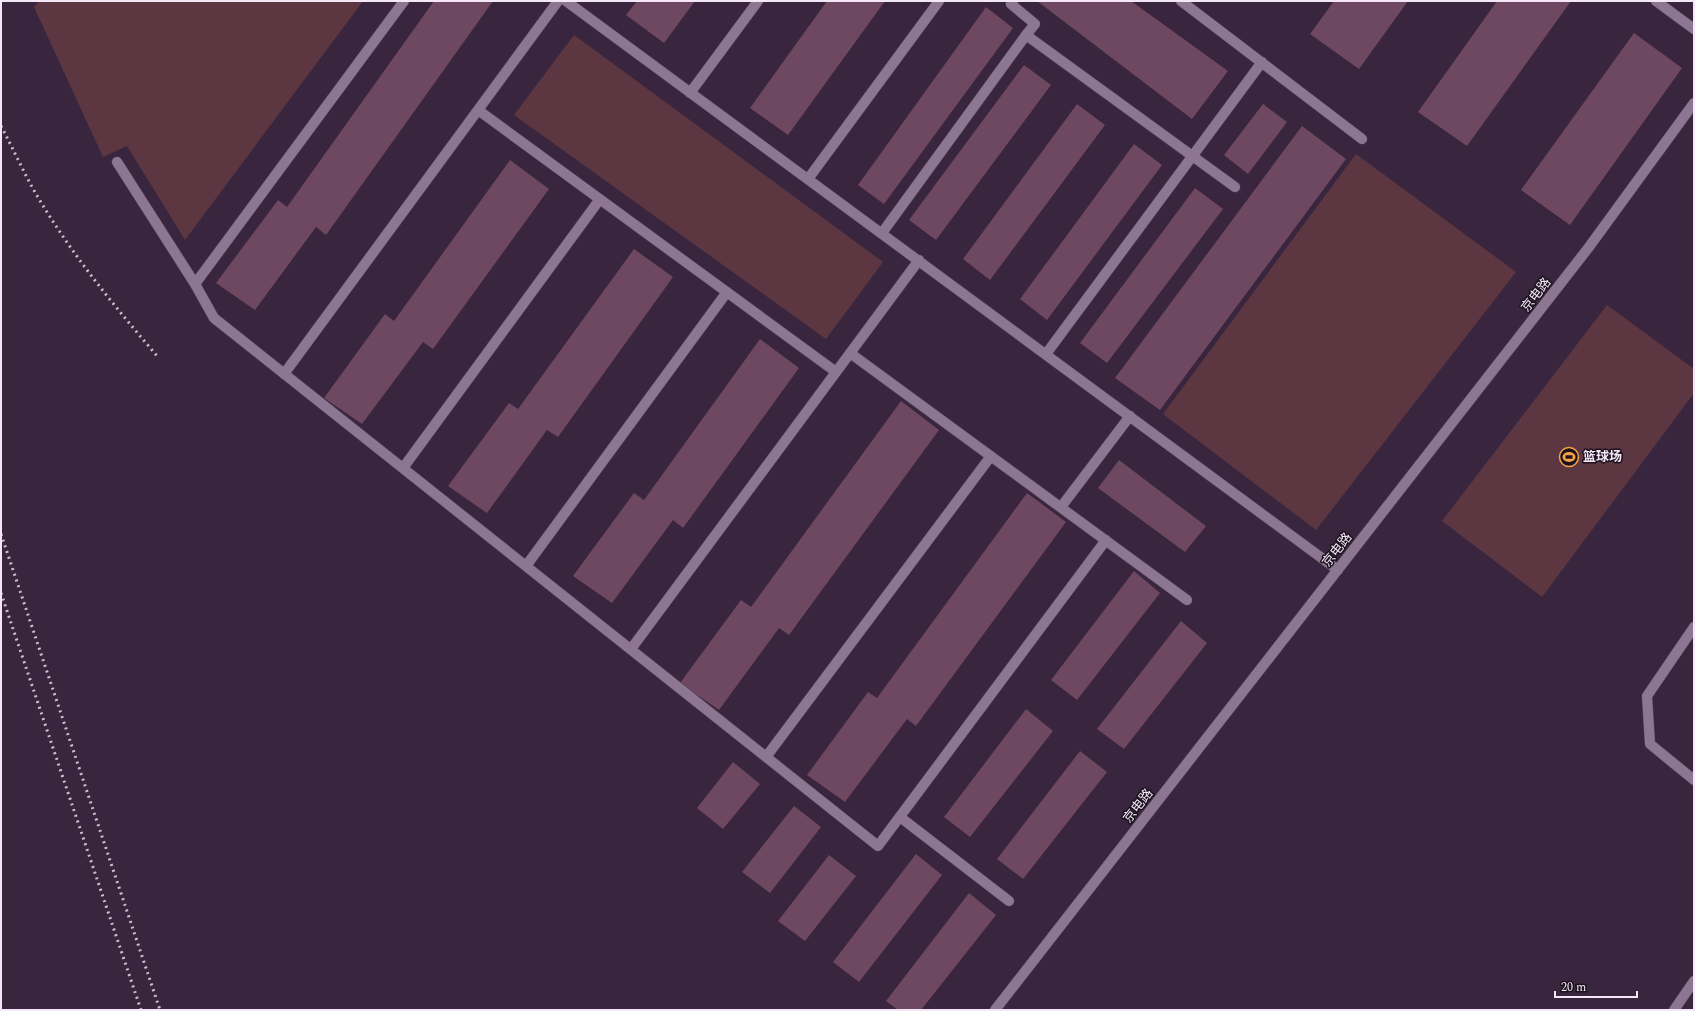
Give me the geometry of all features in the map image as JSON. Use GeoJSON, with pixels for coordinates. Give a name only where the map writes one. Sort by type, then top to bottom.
{"type":"FeatureCollection","features":[{"type":"Feature","properties":{"kind":"street"},"geometry":{"type":"LineString","coordinates":[[195,284],[404,1]]}},
{"type":"Feature","properties":{"kind":"street"},"geometry":{"type":"LineString","coordinates":[[284,374],[558,1]]}},
{"type":"Feature","properties":{"kind":"street"},"geometry":{"type":"LineString","coordinates":[[566,1],[1338,570]]}},
{"type":"Feature","properties":{"kind":"street"},"geometry":{"type":"LineString","coordinates":[[690,93],[758,1]]}},
{"type":"Feature","properties":{"kind":"street"},"geometry":{"type":"LineString","coordinates":[[808,179],[939,1]]}},
{"type":"Feature","properties":{"kind":"street"},"geometry":{"type":"LineString","coordinates":[[882,233],[1035,24],[1010,4],[1013,1]]}},
{"type":"Feature","properties":{"kind":"street"},"geometry":{"type":"LineString","coordinates":[[1181,1],[1362,139]]}},
{"type":"Feature","properties":{"kind":"street"},"geometry":{"type":"LineString","coordinates":[[1656,1],[1694,29]]}},
{"type":"Feature","properties":{"kind":"street"},"geometry":{"type":"LineString","coordinates":[[1026,35],[1235,187]]}},
{"type":"Feature","properties":{"kind":"street"},"geometry":{"type":"LineString","coordinates":[[1046,354],[1262,62]]}},
{"type":"Feature","properties":{"kind":"street","name":"京电路"},"geometry":{"type":"LineString","coordinates":[[995,1010],[1589,247],[1694,103]]}},
{"type":"Feature","properties":{"kind":"street"},"geometry":{"type":"LineString","coordinates":[[478,110],[836,372]]}},
{"type":"Feature","properties":{"kind":"street"},"geometry":{"type":"LineString","coordinates":[[117,162],[195,284],[214,318],[878,846],[1106,540]]}},
{"type":"Feature","properties":{"kind":"street"},"geometry":{"type":"LineString","coordinates":[[403,468],[600,199]]}},
{"type":"Feature","properties":{"kind":"street"},"geometry":{"type":"LineString","coordinates":[[631,649],[919,260]]}},
{"type":"Feature","properties":{"kind":"street"},"geometry":{"type":"LineString","coordinates":[[526,566],[727,292]]}},
{"type":"Feature","properties":{"kind":"street"},"geometry":{"type":"LineString","coordinates":[[850,354],[1187,600]]}},
{"type":"Feature","properties":{"kind":"street"},"geometry":{"type":"LineString","coordinates":[[1061,507],[1130,416]]}},
{"type":"Feature","properties":{"kind":"street"},"geometry":{"type":"LineString","coordinates":[[766,757],[991,456]]}},
{"type":"Feature","properties":{"kind":"street"},"geometry":{"type":"LineString","coordinates":[[1694,627],[1647,696],[1650,744],[1694,780]]}},
{"type":"Feature","properties":{"kind":"street"},"geometry":{"type":"LineString","coordinates":[[900,817],[1009,901]]}},
{"type":"Feature","properties":{"kind":"street"},"geometry":{"type":"LineString","coordinates":[[1674,1010],[1694,981]]}},
{"type":"Feature","properties":{"kind":"shaded area"},"geometry":{"type":"Polygon","coordinates":[[[39,1],[363,1],[185,240],[127,146],[103,157],[34,7],[39,1]]]}},
{"type":"Feature","properties":{"kind":"shaded area"},"geometry":{"type":"Polygon","coordinates":[[[574,35],[883,262],[826,339],[514,115],[574,35]]]}},
{"type":"Feature","properties":{"kind":"shaded area"},"geometry":{"type":"Polygon","coordinates":[[[1356,154],[1516,272],[1316,530],[1163,414],[1356,154]]]}},
{"type":"Feature","properties":{"kind":"shaded area","name":"篮球场"},"geometry":{"type":"Polygon","coordinates":[[[1607,305],[1694,369],[1694,393],[1542,597],[1442,521],[1607,305]]]}},
{"type":"Feature","properties":{"kind":"building"},"geometry":{"type":"Polygon","coordinates":[[[434,1],[493,1],[326,235],[316,227],[255,310],[216,283],[278,200],[287,207],[434,1]]]}},
{"type":"Feature","properties":{"kind":"building"},"geometry":{"type":"Polygon","coordinates":[[[637,1],[695,1],[664,43],[626,15],[637,1]]]}},
{"type":"Feature","properties":{"kind":"building"},"geometry":{"type":"Polygon","coordinates":[[[827,1],[885,1],[788,135],[750,108],[827,1]]]}},
{"type":"Feature","properties":{"kind":"building"},"geometry":{"type":"Polygon","coordinates":[[[1037,1],[1131,1],[1228,71],[1192,119],[1037,1]]]}},
{"type":"Feature","properties":{"kind":"building"},"geometry":{"type":"Polygon","coordinates":[[[1334,1],[1408,1],[1359,69],[1310,34],[1334,1]]]}},
{"type":"Feature","properties":{"kind":"building"},"geometry":{"type":"Polygon","coordinates":[[[1497,1],[1571,1],[1467,146],[1418,112],[1497,1]]]}},
{"type":"Feature","properties":{"kind":"building"},"geometry":{"type":"Polygon","coordinates":[[[986,7],[1013,28],[884,204],[858,185],[986,7]]]}},
{"type":"Feature","properties":{"kind":"building"},"geometry":{"type":"Polygon","coordinates":[[[1634,33],[1682,68],[1570,225],[1521,190],[1634,33]]]}},
{"type":"Feature","properties":{"kind":"building"},"geometry":{"type":"Polygon","coordinates":[[[1024,65],[1051,85],[936,240],[909,220],[1024,65]]]}},
{"type":"Feature","properties":{"kind":"building"},"geometry":{"type":"Polygon","coordinates":[[[1077,104],[1105,125],[990,280],[963,259],[1077,104]]]}},
{"type":"Feature","properties":{"kind":"building"},"geometry":{"type":"Polygon","coordinates":[[[1263,104],[1287,122],[1248,174],[1224,155],[1263,104]]]}},
{"type":"Feature","properties":{"kind":"building"},"geometry":{"type":"Polygon","coordinates":[[[1302,126],[1346,159],[1160,410],[1115,378],[1302,126]]]}},
{"type":"Feature","properties":{"kind":"building"},"geometry":{"type":"Polygon","coordinates":[[[1134,144],[1162,165],[1047,320],[1020,299],[1134,144]]]}},
{"type":"Feature","properties":{"kind":"building"},"geometry":{"type":"Polygon","coordinates":[[[510,160],[549,189],[433,349],[423,342],[362,424],[324,398],[385,314],[394,321],[510,160]]]}},
{"type":"Feature","properties":{"kind":"building"},"geometry":{"type":"Polygon","coordinates":[[[1195,188],[1223,209],[1107,363],[1080,343],[1195,188]]]}},
{"type":"Feature","properties":{"kind":"building"},"geometry":{"type":"Polygon","coordinates":[[[634,249],[673,277],[558,437],[547,430],[487,513],[448,486],[509,403],[518,409],[634,249]]]}},
{"type":"Feature","properties":{"kind":"building"},"geometry":{"type":"Polygon","coordinates":[[[760,339],[799,368],[683,528],[673,520],[612,603],[573,576],[634,493],[644,500],[760,339]]]}},
{"type":"Feature","properties":{"kind":"building"},"geometry":{"type":"Polygon","coordinates":[[[901,401],[939,430],[789,635],[779,628],[719,710],[680,683],[741,600],[751,607],[901,401]]]}},
{"type":"Feature","properties":{"kind":"building"},"geometry":{"type":"Polygon","coordinates":[[[1119,460],[1206,526],[1185,552],[1098,488],[1119,460]]]}},
{"type":"Feature","properties":{"kind":"building"},"geometry":{"type":"Polygon","coordinates":[[[1027,493],[1066,522],[916,726],[907,719],[845,802],[807,775],[868,692],[877,698],[1027,493]]]}},
{"type":"Feature","properties":{"kind":"building"},"geometry":{"type":"Polygon","coordinates":[[[1134,571],[1160,593],[1077,700],[1051,680],[1134,571]]]}},
{"type":"Feature","properties":{"kind":"building"},"geometry":{"type":"Polygon","coordinates":[[[1181,621],[1207,643],[1124,749],[1097,729],[1181,621]]]}},
{"type":"Feature","properties":{"kind":"building"},"geometry":{"type":"Polygon","coordinates":[[[1026,709],[1053,731],[970,837],[944,817],[1026,709]]]}},
{"type":"Feature","properties":{"kind":"building"},"geometry":{"type":"Polygon","coordinates":[[[1080,751],[1107,772],[1023,879],[997,859],[1080,751]]]}},
{"type":"Feature","properties":{"kind":"building"},"geometry":{"type":"Polygon","coordinates":[[[733,762],[760,784],[723,829],[697,808],[733,762]]]}},
{"type":"Feature","properties":{"kind":"building"},"geometry":{"type":"Polygon","coordinates":[[[794,806],[821,827],[770,893],[742,872],[794,806]]]}},
{"type":"Feature","properties":{"kind":"building"},"geometry":{"type":"Polygon","coordinates":[[[916,854],[942,875],[859,982],[833,962],[916,854]]]}},
{"type":"Feature","properties":{"kind":"building"},"geometry":{"type":"Polygon","coordinates":[[[829,855],[856,876],[805,941],[778,921],[829,855]]]}},
{"type":"Feature","properties":{"kind":"building"},"geometry":{"type":"Polygon","coordinates":[[[969,893],[996,915],[921,1010],[898,1010],[886,1001],[969,893]]]}},
{"type":"Feature","properties":{"kind":"railway"},"geometry":{"type":"LineString","coordinates":[[1,126],[34,190],[66,241],[110,300],[158,357]]}},
{"type":"Feature","properties":{"kind":"railway"},"geometry":{"type":"LineString","coordinates":[[1,534],[160,1010]]}},
{"type":"Feature","properties":{"kind":"railway"},"geometry":{"type":"LineString","coordinates":[[1,593],[141,1010]]}},
{"type":"Feature","properties":{"kind":"place","name":"篮球场"},"geometry":{"type":"Point","coordinates":[1569,457]}}]}
